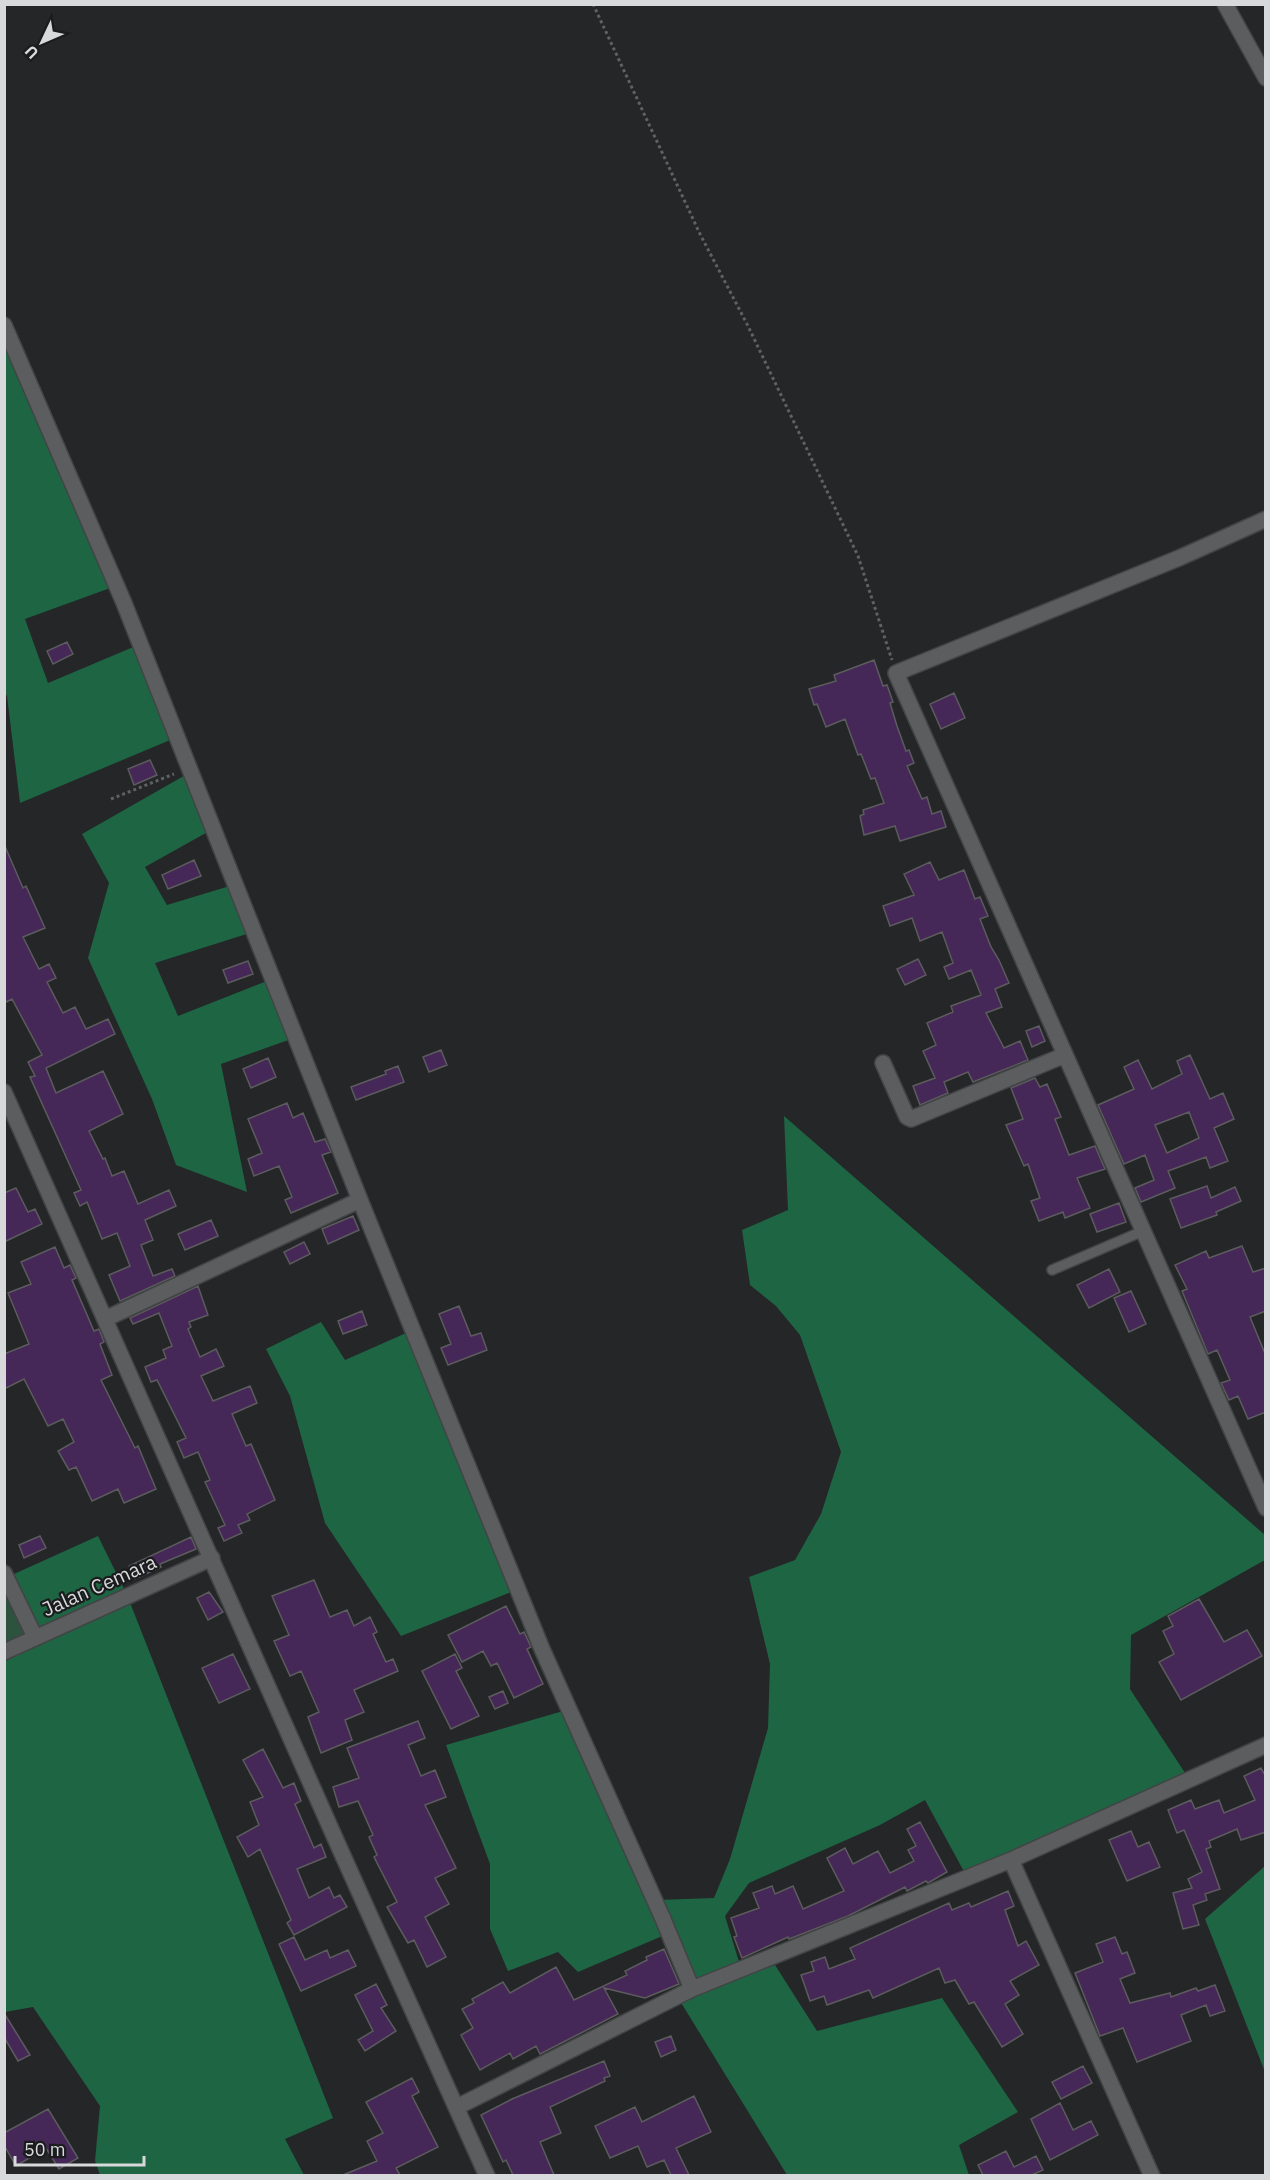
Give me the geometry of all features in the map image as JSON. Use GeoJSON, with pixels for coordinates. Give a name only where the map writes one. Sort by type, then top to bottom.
{"type":"FeatureCollection","features":[{"type":"Feature","properties":{"kind":"street"},"geometry":{"type":"LineString","coordinates":[[1225,4],[1266,78]]}},
{"type":"Feature","properties":{"kind":"street"},"geometry":{"type":"LineString","coordinates":[[4,325],[124,603],[360,1200],[542,1649],[692,1989]]}},
{"type":"Feature","properties":{"kind":"street"},"geometry":{"type":"LineString","coordinates":[[1266,519],[1179,558],[896,673],[1266,1508]]}},
{"type":"Feature","properties":{"kind":"street"},"geometry":{"type":"LineString","coordinates":[[883,1063],[907,1117],[911,1119],[1065,1055]]}},
{"type":"Feature","properties":{"kind":"street"},"geometry":{"type":"LineString","coordinates":[[4,1092],[487,2175]]}},
{"type":"Feature","properties":{"kind":"street"},"geometry":{"type":"LineString","coordinates":[[105,1319],[360,1200]]}},
{"type":"Feature","properties":{"kind":"street","name":"Jalan Cemara"},"geometry":{"type":"LineString","coordinates":[[4,1652],[212,1558]]}},
{"type":"Feature","properties":{"kind":"street"},"geometry":{"type":"LineString","coordinates":[[4,1573],[35,1637]]}},
{"type":"Feature","properties":{"kind":"street"},"geometry":{"type":"LineString","coordinates":[[457,2108],[692,1989],[1011,1860],[1266,1745]]}},
{"type":"Feature","properties":{"kind":"street"},"geometry":{"type":"LineString","coordinates":[[1011,1860],[1152,2175]]}},
{"type":"Feature","properties":{"kind":"lane"},"geometry":{"type":"LineString","coordinates":[[1052,1270],[1143,1231]]}},
{"type":"Feature","properties":{"kind":"path"},"geometry":{"type":"LineString","coordinates":[[592,4],[699,234],[748,326],[858,556],[896,673]]}},
{"type":"Feature","properties":{"kind":"path"},"geometry":{"type":"LineString","coordinates":[[111,799],[190,768]]}},
{"type":"Feature","properties":{"kind":"green space"},"geometry":{"type":"Polygon","coordinates":[[[4,315],[113,587],[25,619],[48,683],[138,645],[175,738],[20,803],[7,696],[4,692],[4,315]]]}},
{"type":"Feature","properties":{"kind":"green space"},"geometry":{"type":"Polygon","coordinates":[[[189,773],[213,829],[145,867],[167,905],[233,885],[253,932],[155,963],[178,1016],[272,979],[294,1038],[221,1064],[247,1192],[176,1165],[152,1099],[88,958],[109,883],[82,834],[189,773]]]}},
{"type":"Feature","properties":{"kind":"green space"},"geometry":{"type":"Polygon","coordinates":[[[784,1116],[1265,1535],[1265,1560],[1131,1635],[1130,1689],[1189,1779],[967,1877],[925,1800],[880,1825],[749,1883],[725,1916],[743,1975],[775,1965],[817,2031],[942,1998],[1018,2112],[959,2145],[969,2175],[787,2175],[680,2001],[698,1992],[667,1934],[578,1972],[558,1952],[508,1971],[490,1929],[490,1864],[446,1745],[570,1709],[657,1900],[714,1898],[730,1859],[768,1728],[770,1664],[749,1577],[795,1560],[821,1514],[841,1452],[800,1335],[776,1306],[750,1285],[742,1230],[788,1210],[784,1116]]]}},
{"type":"Feature","properties":{"kind":"green space"},"geometry":{"type":"Polygon","coordinates":[[[321,1322],[345,1360],[413,1330],[519,1589],[401,1636],[325,1523],[290,1396],[266,1349],[321,1322]]]}},
{"type":"Feature","properties":{"kind":"green space"},"geometry":{"type":"Polygon","coordinates":[[[98,1536],[127,1595],[333,2118],[285,2139],[304,2175],[100,2175],[95,2161],[100,2106],[33,2007],[5,2012],[5,1661],[45,1641],[14,1574],[98,1536]]]}},
{"type":"Feature","properties":{"kind":"green space"},"geometry":{"type":"Polygon","coordinates":[[[4,1562],[40,1637],[4,1654],[4,1562]]]}},
{"type":"Feature","properties":{"kind":"green space"},"geometry":{"type":"Polygon","coordinates":[[[1265,1866],[1265,2072],[1205,1919],[1265,1866]]]}},
{"type":"Feature","properties":{"kind":"building"},"geometry":{"type":"Polygon","coordinates":[[[67,642],[73,654],[53,664],[47,651],[67,642]]]}},
{"type":"Feature","properties":{"kind":"building"},"geometry":{"type":"Polygon","coordinates":[[[874,660],[883,686],[887,685],[893,702],[890,703],[906,751],[909,750],[914,763],[907,766],[922,799],[927,797],[932,814],[941,811],[946,827],[900,841],[895,826],[864,835],[860,816],[864,814],[863,810],[884,803],[875,778],[871,779],[861,754],[858,755],[845,719],[826,727],[817,704],[814,705],[809,689],[836,681],[834,675],[874,660]]]}},
{"type":"Feature","properties":{"kind":"building"},"geometry":{"type":"Polygon","coordinates":[[[954,693],[965,718],[941,729],[930,704],[954,693]]]}},
{"type":"Feature","properties":{"kind":"building"},"geometry":{"type":"Polygon","coordinates":[[[150,760],[157,775],[134,785],[128,769],[150,760]]]}},
{"type":"Feature","properties":{"kind":"building"},"geometry":{"type":"Polygon","coordinates":[[[4,844],[23,888],[26,886],[45,928],[23,937],[39,969],[49,964],[56,978],[47,982],[63,1013],[75,1007],[86,1029],[108,1019],[115,1034],[46,1068],[56,1093],[103,1071],[123,1114],[89,1131],[103,1159],[105,1158],[112,1176],[124,1171],[138,1204],[169,1190],[176,1206],[145,1220],[153,1240],[141,1245],[153,1276],[172,1269],[175,1276],[120,1301],[109,1275],[130,1266],[117,1233],[102,1239],[87,1202],[80,1206],[74,1193],[81,1190],[30,1077],[35,1076],[28,1062],[42,1055],[12,999],[4,1003],[4,844]]]}},
{"type":"Feature","properties":{"kind":"building"},"geometry":{"type":"Polygon","coordinates":[[[194,860],[201,876],[168,889],[162,875],[194,860]]]}},
{"type":"Feature","properties":{"kind":"building"},"geometry":{"type":"Polygon","coordinates":[[[930,862],[939,880],[964,870],[975,899],[980,897],[988,916],[980,919],[1009,983],[995,989],[1002,1007],[986,1013],[1004,1048],[1020,1041],[1028,1060],[973,1082],[968,1072],[944,1082],[948,1093],[920,1105],[913,1086],[935,1078],[923,1051],[936,1045],[927,1023],[953,1012],[951,1006],[981,995],[971,970],[949,979],[944,967],[953,963],[942,932],[920,941],[912,918],[890,926],[883,906],[914,895],[904,874],[930,862]]]}},
{"type":"Feature","properties":{"kind":"building"},"geometry":{"type":"Polygon","coordinates":[[[918,959],[926,975],[905,985],[897,969],[918,959]]]}},
{"type":"Feature","properties":{"kind":"building"},"geometry":{"type":"Polygon","coordinates":[[[248,961],[253,974],[228,983],[223,970],[248,961]]]}},
{"type":"Feature","properties":{"kind":"building"},"geometry":{"type":"Polygon","coordinates":[[[1039,1026],[1045,1041],[1032,1047],[1026,1031],[1039,1026]]]}},
{"type":"Feature","properties":{"kind":"building"},"geometry":{"type":"Polygon","coordinates":[[[441,1050],[447,1065],[429,1072],[423,1057],[441,1050]]]}},
{"type":"Feature","properties":{"kind":"building"},"geometry":{"type":"Polygon","coordinates":[[[1190,1055],[1210,1099],[1223,1093],[1234,1119],[1214,1128],[1228,1161],[1210,1168],[1206,1157],[1168,1171],[1175,1188],[1141,1202],[1135,1188],[1154,1180],[1145,1155],[1124,1164],[1098,1105],[1134,1089],[1124,1067],[1138,1060],[1152,1089],[1182,1074],[1177,1061],[1190,1055]],[[1189,1112],[1155,1125],[1167,1153],[1199,1138],[1189,1112]]]}},
{"type":"Feature","properties":{"kind":"building"},"geometry":{"type":"Polygon","coordinates":[[[268,1058],[276,1077],[251,1088],[243,1069],[268,1058]]]}},
{"type":"Feature","properties":{"kind":"building"},"geometry":{"type":"Polygon","coordinates":[[[398,1066],[404,1082],[356,1100],[351,1087],[386,1074],[385,1071],[398,1066]]]}},
{"type":"Feature","properties":{"kind":"building"},"geometry":{"type":"Polygon","coordinates":[[[1035,1078],[1040,1087],[1047,1084],[1061,1117],[1055,1119],[1069,1155],[1095,1146],[1105,1169],[1077,1178],[1090,1208],[1065,1218],[1063,1212],[1039,1221],[1031,1201],[1040,1198],[1028,1164],[1024,1166],[1006,1125],[1023,1119],[1011,1088],[1035,1078]]]}},
{"type":"Feature","properties":{"kind":"building"},"geometry":{"type":"Polygon","coordinates":[[[287,1103],[293,1118],[303,1113],[315,1142],[325,1139],[331,1152],[322,1155],[338,1193],[291,1213],[285,1200],[292,1197],[279,1166],[254,1176],[248,1159],[262,1153],[248,1119],[287,1103]]]}},
{"type":"Feature","properties":{"kind":"building"},"geometry":{"type":"Polygon","coordinates":[[[1207,1186],[1211,1198],[1235,1187],[1241,1201],[1216,1212],[1217,1215],[1181,1228],[1170,1199],[1207,1186]]]}},
{"type":"Feature","properties":{"kind":"building"},"geometry":{"type":"Polygon","coordinates":[[[16,1188],[28,1212],[35,1209],[42,1224],[4,1242],[4,1193],[16,1188]]]}},
{"type":"Feature","properties":{"kind":"building"},"geometry":{"type":"Polygon","coordinates":[[[1119,1203],[1126,1222],[1097,1232],[1090,1214],[1119,1203]]]}},
{"type":"Feature","properties":{"kind":"building"},"geometry":{"type":"Polygon","coordinates":[[[353,1216],[359,1230],[328,1244],[322,1229],[353,1216]]]}},
{"type":"Feature","properties":{"kind":"building"},"geometry":{"type":"Polygon","coordinates":[[[211,1220],[218,1236],[185,1250],[178,1234],[211,1220]]]}},
{"type":"Feature","properties":{"kind":"building"},"geometry":{"type":"Polygon","coordinates":[[[304,1242],[310,1254],[290,1264],[284,1252],[304,1242]]]}},
{"type":"Feature","properties":{"kind":"building"},"geometry":{"type":"Polygon","coordinates":[[[1242,1246],[1253,1272],[1266,1268],[1266,1311],[1250,1317],[1266,1356],[1266,1412],[1248,1419],[1238,1396],[1229,1400],[1221,1383],[1230,1380],[1217,1350],[1208,1354],[1182,1291],[1187,1289],[1175,1265],[1206,1251],[1209,1258],[1242,1246]]]}},
{"type":"Feature","properties":{"kind":"building"},"geometry":{"type":"Polygon","coordinates":[[[55,1247],[64,1268],[70,1265],[76,1278],[72,1280],[94,1331],[99,1329],[104,1342],[100,1344],[112,1375],[101,1380],[135,1448],[138,1446],[156,1489],[124,1503],[118,1489],[92,1501],[76,1467],[69,1470],[58,1451],[74,1442],[63,1419],[48,1426],[24,1379],[4,1389],[4,1354],[29,1344],[8,1293],[31,1284],[21,1262],[55,1247]]]}},
{"type":"Feature","properties":{"kind":"building"},"geometry":{"type":"Polygon","coordinates":[[[1109,1269],[1120,1292],[1089,1308],[1077,1285],[1109,1269]]]}},
{"type":"Feature","properties":{"kind":"building"},"geometry":{"type":"Polygon","coordinates":[[[198,1286],[208,1315],[189,1322],[191,1327],[188,1329],[200,1357],[216,1349],[224,1366],[201,1376],[213,1401],[250,1386],[257,1403],[232,1414],[246,1446],[251,1444],[275,1500],[247,1514],[250,1520],[238,1525],[242,1533],[224,1541],[218,1528],[225,1525],[205,1482],[210,1480],[198,1452],[184,1458],[177,1442],[186,1438],[157,1380],[151,1382],[145,1367],[166,1358],[163,1350],[172,1346],[159,1313],[133,1324],[130,1318],[198,1286]]]}},
{"type":"Feature","properties":{"kind":"building"},"geometry":{"type":"Polygon","coordinates":[[[1131,1291],[1146,1324],[1129,1332],[1114,1298],[1131,1291]]]}},
{"type":"Feature","properties":{"kind":"building"},"geometry":{"type":"Polygon","coordinates":[[[459,1306],[471,1336],[481,1333],[487,1350],[448,1365],[441,1348],[451,1344],[439,1314],[459,1306]]]}},
{"type":"Feature","properties":{"kind":"building"},"geometry":{"type":"Polygon","coordinates":[[[362,1311],[367,1325],[343,1334],[338,1321],[362,1311]]]}},
{"type":"Feature","properties":{"kind":"building"},"geometry":{"type":"Polygon","coordinates":[[[40,1536],[46,1548],[24,1558],[19,1545],[40,1536]]]}},
{"type":"Feature","properties":{"kind":"building"},"geometry":{"type":"Polygon","coordinates":[[[191,1537],[196,1549],[160,1564],[161,1567],[135,1579],[129,1566],[191,1537]]]}},
{"type":"Feature","properties":{"kind":"building"},"geometry":{"type":"Polygon","coordinates":[[[314,1580],[330,1617],[347,1610],[354,1626],[370,1617],[377,1632],[373,1634],[386,1662],[393,1659],[398,1671],[354,1690],[364,1712],[345,1720],[352,1740],[321,1753],[308,1717],[319,1712],[301,1671],[290,1676],[274,1641],[289,1635],[272,1596],[314,1580]]]}},
{"type":"Feature","properties":{"kind":"building"},"geometry":{"type":"Polygon","coordinates":[[[209,1592],[223,1612],[208,1620],[197,1598],[209,1592]]]}},
{"type":"Feature","properties":{"kind":"building"},"geometry":{"type":"Polygon","coordinates":[[[1199,1599],[1224,1642],[1247,1630],[1262,1656],[1181,1700],[1159,1662],[1174,1654],[1163,1631],[1173,1626],[1168,1616],[1199,1599]]]}},
{"type":"Feature","properties":{"kind":"building"},"geometry":{"type":"Polygon","coordinates":[[[506,1606],[520,1634],[524,1632],[531,1647],[527,1649],[543,1684],[514,1698],[497,1663],[491,1666],[483,1651],[462,1662],[448,1635],[506,1606]]]}},
{"type":"Feature","properties":{"kind":"building"},"geometry":{"type":"Polygon","coordinates":[[[233,1654],[250,1689],[219,1703],[202,1668],[233,1654]]]}},
{"type":"Feature","properties":{"kind":"building"},"geometry":{"type":"Polygon","coordinates":[[[455,1654],[462,1668],[456,1671],[479,1716],[451,1729],[422,1671],[455,1654]]]}},
{"type":"Feature","properties":{"kind":"building"},"geometry":{"type":"Polygon","coordinates":[[[503,1691],[508,1703],[495,1709],[489,1697],[503,1691]]]}},
{"type":"Feature","properties":{"kind":"building"},"geometry":{"type":"Polygon","coordinates":[[[418,1721],[425,1738],[408,1745],[421,1776],[435,1770],[446,1797],[425,1805],[456,1868],[435,1878],[449,1904],[425,1917],[446,1957],[427,1967],[414,1940],[408,1943],[387,1907],[397,1902],[374,1857],[377,1855],[369,1837],[373,1835],[358,1801],[339,1807],[333,1787],[359,1778],[347,1748],[418,1721]]]}},
{"type":"Feature","properties":{"kind":"building"},"geometry":{"type":"Polygon","coordinates":[[[263,1749],[283,1788],[294,1783],[301,1801],[295,1804],[314,1848],[321,1844],[326,1857],[297,1869],[309,1898],[329,1887],[334,1898],[340,1895],[347,1907],[294,1935],[287,1923],[291,1920],[260,1849],[248,1857],[237,1837],[259,1825],[250,1802],[263,1797],[243,1760],[263,1749]]]}},
{"type":"Feature","properties":{"kind":"building"},"geometry":{"type":"Polygon","coordinates":[[[1261,1768],[1266,1777],[1266,1832],[1241,1840],[1237,1829],[1209,1841],[1211,1847],[1206,1849],[1220,1889],[1205,1894],[1207,1900],[1193,1905],[1199,1925],[1183,1929],[1173,1893],[1192,1888],[1188,1879],[1202,1872],[1184,1830],[1177,1833],[1168,1810],[1191,1800],[1195,1809],[1219,1800],[1224,1813],[1255,1800],[1244,1776],[1261,1768]]]}},
{"type":"Feature","properties":{"kind":"building"},"geometry":{"type":"Polygon","coordinates":[[[920,1822],[947,1872],[928,1883],[926,1881],[907,1891],[905,1887],[848,1916],[789,1939],[788,1937],[742,1958],[734,1937],[737,1936],[731,1918],[759,1908],[753,1893],[772,1886],[775,1894],[793,1886],[803,1909],[844,1891],[827,1858],[845,1848],[853,1864],[878,1851],[890,1873],[914,1861],[908,1850],[916,1846],[907,1829],[920,1822]]]}},
{"type":"Feature","properties":{"kind":"building"},"geometry":{"type":"Polygon","coordinates":[[[1131,1831],[1138,1847],[1149,1842],[1160,1867],[1127,1881],[1109,1840],[1131,1831]]]}},
{"type":"Feature","properties":{"kind":"building"},"geometry":{"type":"Polygon","coordinates":[[[1008,1891],[1014,1906],[1005,1910],[1018,1946],[1026,1941],[1039,1965],[1010,1981],[1019,1995],[1005,2004],[1023,2034],[1002,2047],[974,2002],[969,2004],[955,1980],[945,1983],[939,1968],[873,1998],[869,1990],[827,2005],[824,1996],[810,2001],[801,1975],[814,1971],[811,1962],[825,1957],[829,1969],[855,1959],[850,1948],[949,1903],[952,1910],[969,1903],[971,1907],[1008,1891]]]}},
{"type":"Feature","properties":{"kind":"building"},"geometry":{"type":"Polygon","coordinates":[[[294,1937],[305,1960],[327,1950],[330,1958],[348,1950],[356,1966],[301,1991],[279,1944],[294,1937]]]}},
{"type":"Feature","properties":{"kind":"building"},"geometry":{"type":"Polygon","coordinates":[[[1115,1937],[1122,1954],[1127,1952],[1135,1973],[1120,1979],[1130,2003],[1170,1993],[1171,1997],[1196,1988],[1198,1991],[1215,1985],[1225,2011],[1210,2016],[1206,2005],[1181,2015],[1191,2041],[1137,2062],[1123,2028],[1100,2036],[1075,1973],[1103,1962],[1096,1944],[1115,1937]]]}},
{"type":"Feature","properties":{"kind":"building"},"geometry":{"type":"Polygon","coordinates":[[[664,1949],[679,1984],[645,1998],[604,1988],[618,2014],[540,2054],[536,2046],[513,2059],[510,2053],[480,2070],[461,2035],[473,2028],[462,2009],[474,2003],[472,1999],[503,1982],[510,1993],[556,1967],[574,2000],[627,1975],[625,1971],[647,1960],[646,1957],[664,1949]]]}},
{"type":"Feature","properties":{"kind":"building"},"geometry":{"type":"Polygon","coordinates":[[[376,1984],[387,2005],[381,2008],[396,2031],[365,2051],[358,2040],[373,2031],[355,1995],[376,1984]]]}},
{"type":"Feature","properties":{"kind":"building"},"geometry":{"type":"Polygon","coordinates":[[[4,2013],[30,2055],[18,2061],[4,2037],[4,2013]]]}},
{"type":"Feature","properties":{"kind":"building"},"geometry":{"type":"Polygon","coordinates":[[[671,2036],[676,2050],[661,2057],[655,2042],[671,2036]]]}},
{"type":"Feature","properties":{"kind":"building"},"geometry":{"type":"Polygon","coordinates":[[[604,2061],[610,2076],[604,2078],[605,2081],[550,2107],[561,2133],[540,2142],[554,2175],[513,2175],[506,2160],[503,2162],[481,2115],[512,2099],[604,2061]]]}},
{"type":"Feature","properties":{"kind":"building"},"geometry":{"type":"Polygon","coordinates":[[[1083,2066],[1092,2083],[1061,2099],[1052,2082],[1083,2066]]]}},
{"type":"Feature","properties":{"kind":"building"},"geometry":{"type":"Polygon","coordinates":[[[412,2078],[419,2092],[412,2096],[438,2147],[396,2168],[400,2175],[343,2175],[377,2161],[367,2141],[383,2133],[366,2102],[412,2078]]]}},
{"type":"Feature","properties":{"kind":"building"},"geometry":{"type":"Polygon","coordinates":[[[694,2096],[711,2132],[676,2148],[689,2175],[671,2175],[664,2160],[647,2167],[638,2146],[610,2158],[595,2126],[635,2107],[642,2122],[694,2096]]]}},
{"type":"Feature","properties":{"kind":"building"},"geometry":{"type":"Polygon","coordinates":[[[1060,2103],[1073,2130],[1091,2121],[1098,2135],[1050,2160],[1031,2119],[1060,2103]]]}},
{"type":"Feature","properties":{"kind":"building"},"geometry":{"type":"Polygon","coordinates":[[[48,2109],[78,2158],[59,2169],[46,2148],[16,2166],[4,2145],[4,2133],[48,2109]]]}},
{"type":"Feature","properties":{"kind":"building"},"geometry":{"type":"Polygon","coordinates":[[[1006,2151],[1014,2167],[1036,2156],[1043,2170],[1032,2175],[983,2175],[978,2165],[1006,2151]]]}}]}
